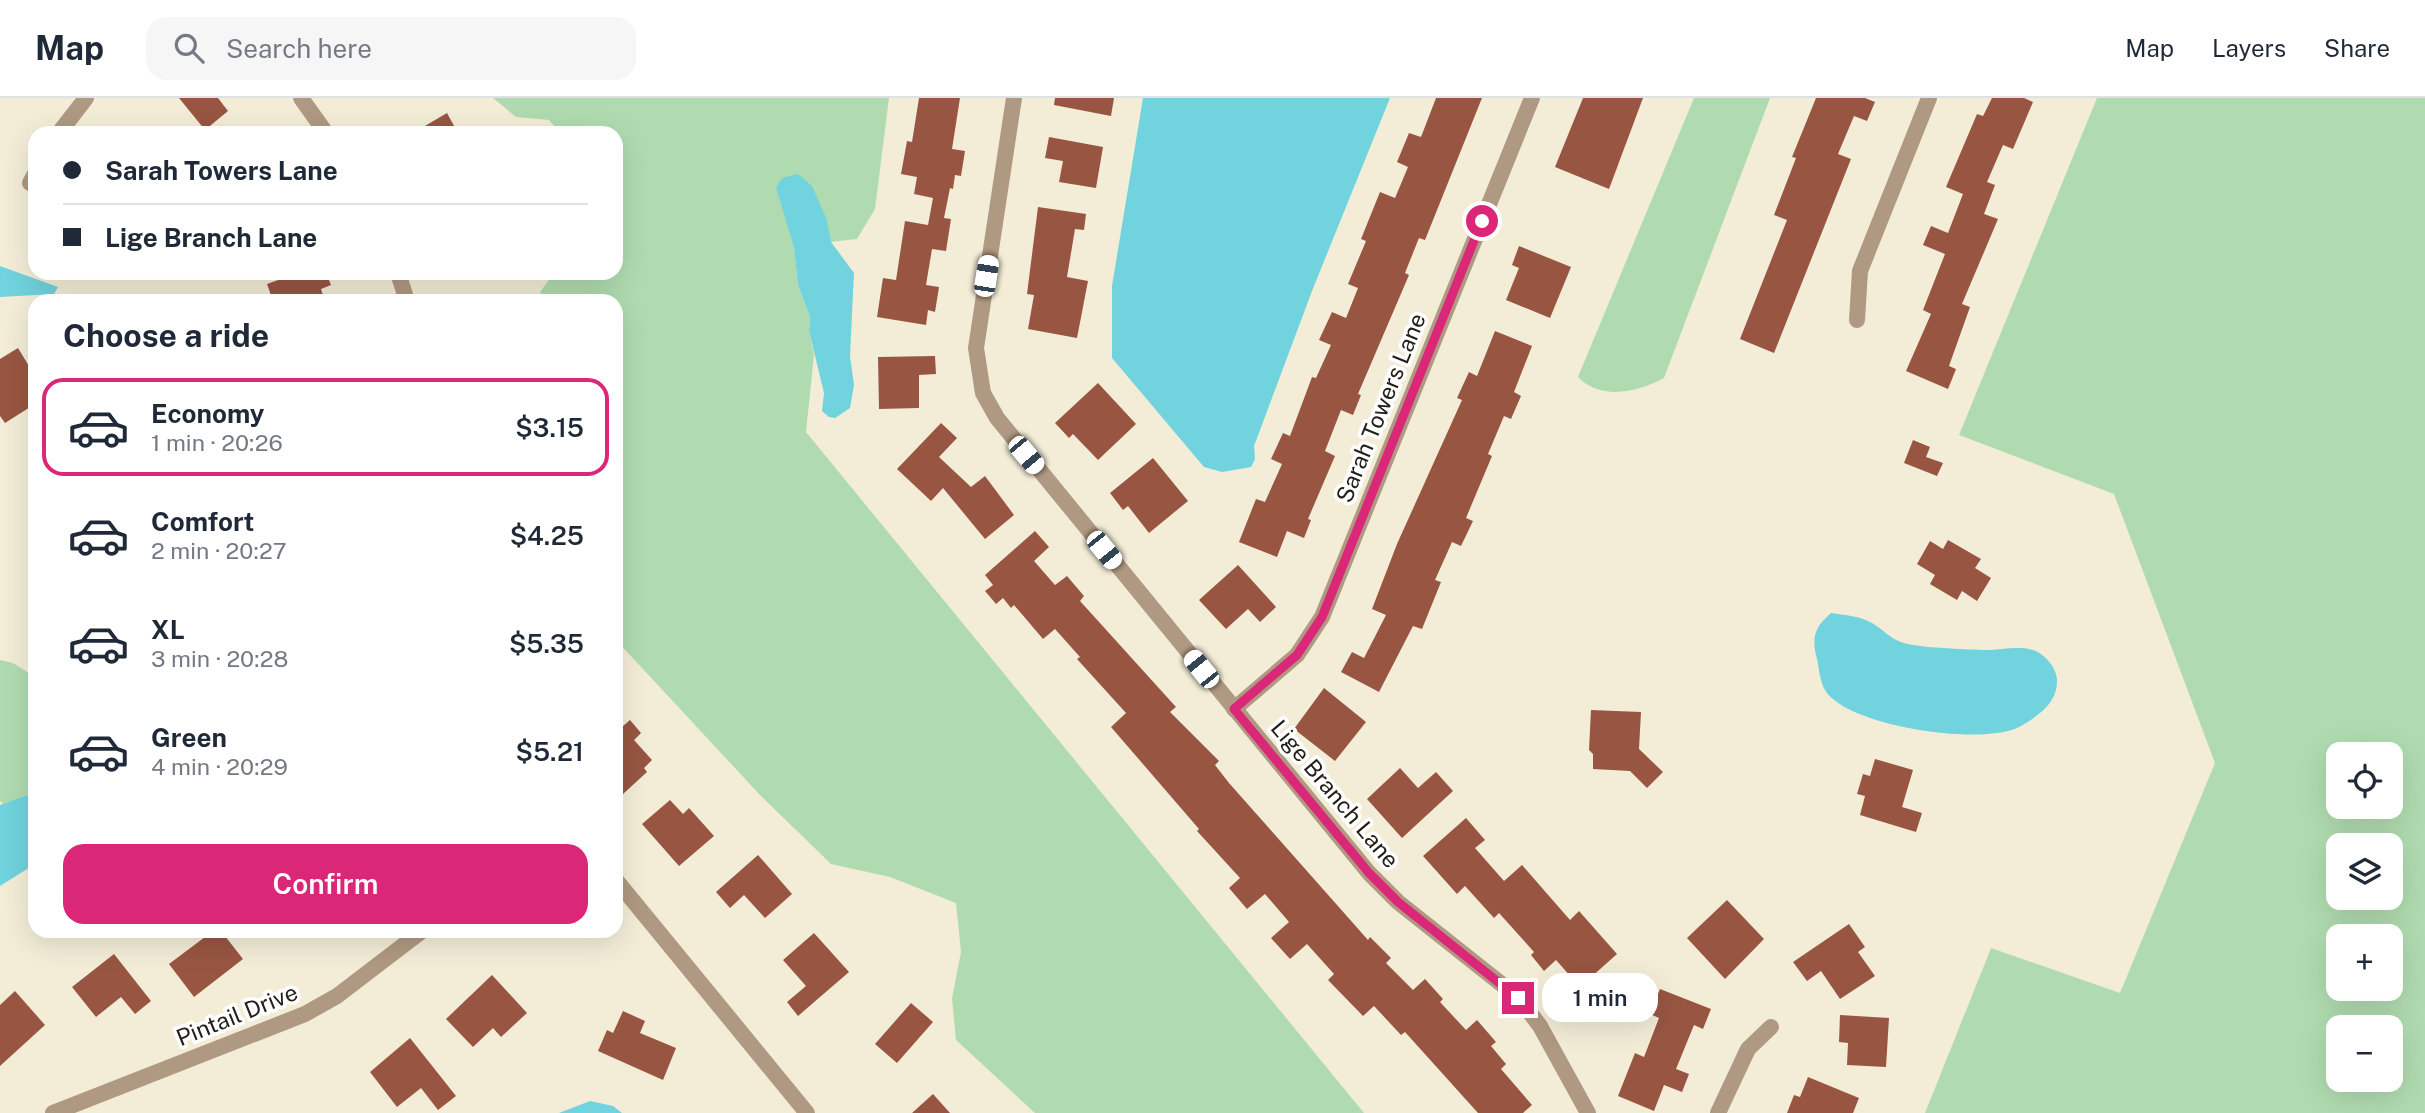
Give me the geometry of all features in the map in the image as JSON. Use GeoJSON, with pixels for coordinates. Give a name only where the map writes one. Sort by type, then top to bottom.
{"type":"FeatureCollection","features":[{"type":"Feature","properties":{"kind":"street"},"geometry":{"type":"LineString","coordinates":[[65,126],[86,98]]}},
{"type":"Feature","properties":{"kind":"street"},"geometry":{"type":"LineString","coordinates":[[301,98],[321,126]]}},
{"type":"Feature","properties":{"kind":"street","name":"Lige Branch Lane"},"geometry":{"type":"LineString","coordinates":[[1014,98],[978,327],[978,370],[983,393],[1010,436],[1369,873],[1398,902],[1518,998],[1540,1026],[1588,1113]]}},
{"type":"Feature","properties":{"kind":"street","name":"Sarah Towers Lane"},"geometry":{"type":"LineString","coordinates":[[1234,709],[1297,655],[1322,617],[1532,98]]}},
{"type":"Feature","properties":{"kind":"street"},"geometry":{"type":"LineString","coordinates":[[1857,320],[1860,271],[1929,98]]}},
{"type":"Feature","properties":{"kind":"street"},"geometry":{"type":"LineString","coordinates":[[623,889],[807,1113]]}},
{"type":"Feature","properties":{"kind":"street","name":"Pintail Drive"},"geometry":{"type":"LineString","coordinates":[[53,1113],[304,1014],[367,974],[413,938]]}},
{"type":"Feature","properties":{"kind":"street"},"geometry":{"type":"LineString","coordinates":[[1718,1113],[1748,1049],[1771,1027]]}},
{"type":"Feature","properties":{"kind":"green space"},"geometry":{"type":"Polygon","coordinates":[[[493,98],[889,98],[875,209],[857,239],[830,242],[827,220],[776,187],[794,248],[798,285],[810,317],[809,331],[814,355],[806,432],[1364,1113],[1035,1113],[956,1040],[952,998],[961,952],[956,903],[890,877],[831,864],[760,795],[623,648],[623,294],[540,292],[549,280],[623,280],[623,126],[554,126],[549,120],[516,117],[493,98]]]}},
{"type":"Feature","properties":{"kind":"green space"},"geometry":{"type":"Polygon","coordinates":[[[1694,98],[1770,98],[1664,378],[1643,387],[1620,392],[1597,389],[1578,377],[1694,98]]]}},
{"type":"Feature","properties":{"kind":"green space"},"geometry":{"type":"Polygon","coordinates":[[[2097,98],[2425,98],[2425,1113],[1925,1113],[1991,948],[2120,993],[2215,763],[2114,494],[1959,435],[2097,98]]]}},
{"type":"Feature","properties":{"kind":"green space"},"geometry":{"type":"Polygon","coordinates":[[[0,660],[13,663],[28,673],[28,795],[3,804],[0,801],[0,660]]]}},
{"type":"Feature","properties":{"kind":"water"},"geometry":{"type":"Polygon","coordinates":[[[1143,98],[1390,98],[1312,291],[1254,446],[1255,459],[1251,467],[1222,472],[1204,467],[1112,358],[1112,286],[1143,98]]]}},
{"type":"Feature","properties":{"kind":"water"},"geometry":{"type":"Polygon","coordinates":[[[798,174],[812,186],[827,220],[831,242],[854,273],[850,356],[854,385],[850,408],[835,418],[822,411],[824,393],[809,331],[810,317],[798,285],[794,248],[776,188],[782,178],[798,174]]]}},
{"type":"Feature","properties":{"kind":"water"},"geometry":{"type":"Polygon","coordinates":[[[0,266],[28,276],[28,280],[39,280],[58,287],[54,294],[0,297],[0,266]]]}},
{"type":"Feature","properties":{"kind":"water"},"geometry":{"type":"Polygon","coordinates":[[[1831,613],[1867,621],[1895,639],[1912,645],[1990,650],[2021,648],[2035,651],[2052,665],[2057,679],[2054,695],[2051,702],[2034,717],[2021,726],[2003,732],[1949,734],[1918,730],[1860,714],[1838,703],[1822,683],[1815,638],[1821,623],[1831,613]]]}},
{"type":"Feature","properties":{"kind":"water"},"geometry":{"type":"Polygon","coordinates":[[[28,795],[28,868],[0,886],[0,805],[28,795]]]}},
{"type":"Feature","properties":{"kind":"water"},"geometry":{"type":"Polygon","coordinates":[[[590,1101],[613,1106],[622,1113],[559,1113],[590,1101]]]}},
{"type":"Feature","properties":{"kind":"building"},"geometry":{"type":"Polygon","coordinates":[[[179,98],[218,98],[228,111],[210,126],[202,126],[179,98]]]}},
{"type":"Feature","properties":{"kind":"building"},"geometry":{"type":"Polygon","coordinates":[[[919,98],[960,98],[952,149],[965,151],[961,176],[955,175],[944,218],[951,219],[946,251],[932,249],[926,285],[939,287],[935,312],[928,310],[926,325],[877,317],[883,278],[896,280],[905,221],[928,225],[933,198],[914,194],[917,177],[901,174],[907,141],[912,142],[919,98]]]}},
{"type":"Feature","properties":{"kind":"building"},"geometry":{"type":"Polygon","coordinates":[[[1055,98],[1114,98],[1111,116],[1054,105],[1055,98]]]}},
{"type":"Feature","properties":{"kind":"building"},"geometry":{"type":"Polygon","coordinates":[[[1436,98],[1482,98],[1425,240],[1419,238],[1405,273],[1409,275],[1358,394],[1361,395],[1353,415],[1341,410],[1325,451],[1335,456],[1308,519],[1311,520],[1304,538],[1287,531],[1277,557],[1239,542],[1256,499],[1265,502],[1282,464],[1271,459],[1283,433],[1290,436],[1312,377],[1316,378],[1331,345],[1319,340],[1332,312],[1346,318],[1358,288],[1348,284],[1366,241],[1361,239],[1380,192],[1395,198],[1408,167],[1397,162],[1409,133],[1421,137],[1436,98]]]}},
{"type":"Feature","properties":{"kind":"building"},"geometry":{"type":"Polygon","coordinates":[[[1583,98],[1643,98],[1609,189],[1555,167],[1583,98]]]}},
{"type":"Feature","properties":{"kind":"building"},"geometry":{"type":"Polygon","coordinates":[[[1816,98],[1865,98],[1875,102],[1867,121],[1854,116],[1838,154],[1851,159],[1774,353],[1740,339],[1787,220],[1774,215],[1796,158],[1792,157],[1816,98]]]}},
{"type":"Feature","properties":{"kind":"building"},"geometry":{"type":"Polygon","coordinates":[[[1992,98],[2024,98],[2033,102],[2013,149],[2003,145],[1987,182],[1995,185],[1984,214],[1998,219],[1962,304],[1970,307],[1949,366],[1956,369],[1948,389],[1906,371],[1931,314],[1923,310],[1945,254],[1923,245],[1931,226],[1948,233],[1963,194],[1946,187],[1977,114],[1983,116],[1992,98]]]}},
{"type":"Feature","properties":{"kind":"building"},"geometry":{"type":"Polygon","coordinates":[[[447,113],[454,126],[425,126],[447,113]]]}},
{"type":"Feature","properties":{"kind":"building"},"geometry":{"type":"Polygon","coordinates":[[[1049,137],[1103,147],[1096,188],[1059,182],[1063,161],[1045,158],[1049,137]]]}},
{"type":"Feature","properties":{"kind":"building"},"geometry":{"type":"Polygon","coordinates":[[[1038,207],[1086,214],[1084,230],[1075,229],[1067,277],[1088,281],[1077,338],[1028,329],[1034,295],[1027,294],[1038,207]]]}},
{"type":"Feature","properties":{"kind":"building"},"geometry":{"type":"Polygon","coordinates":[[[1519,246],[1571,267],[1550,318],[1506,300],[1519,268],[1512,265],[1519,246]]]}},
{"type":"Feature","properties":{"kind":"building"},"geometry":{"type":"Polygon","coordinates":[[[278,280],[329,280],[331,285],[321,289],[323,294],[271,294],[267,284],[278,280]]]}},
{"type":"Feature","properties":{"kind":"building"},"geometry":{"type":"Polygon","coordinates":[[[1495,331],[1532,346],[1514,392],[1521,396],[1511,419],[1504,416],[1488,454],[1492,456],[1466,518],[1473,521],[1461,546],[1452,542],[1435,580],[1441,582],[1422,629],[1413,626],[1379,692],[1341,672],[1352,652],[1364,658],[1386,615],[1372,609],[1397,544],[1462,400],[1457,398],[1469,372],[1477,376],[1495,331]]]}},
{"type":"Feature","properties":{"kind":"building"},"geometry":{"type":"Polygon","coordinates":[[[18,348],[28,364],[28,408],[5,423],[0,416],[0,359],[18,348]]]}},
{"type":"Feature","properties":{"kind":"building"},"geometry":{"type":"Polygon","coordinates":[[[935,356],[936,374],[919,375],[919,408],[879,409],[878,357],[935,356]]]}},
{"type":"Feature","properties":{"kind":"building"},"geometry":{"type":"Polygon","coordinates":[[[1098,383],[1136,424],[1098,460],[1073,434],[1069,438],[1055,423],[1098,383]]]}},
{"type":"Feature","properties":{"kind":"building"},"geometry":{"type":"Polygon","coordinates":[[[941,423],[957,438],[939,457],[971,487],[985,476],[1014,515],[985,539],[943,488],[931,501],[897,469],[941,423]]]}},
{"type":"Feature","properties":{"kind":"building"},"geometry":{"type":"Polygon","coordinates":[[[1913,440],[1930,447],[1926,457],[1943,463],[1937,476],[1904,463],[1913,440]]]}},
{"type":"Feature","properties":{"kind":"building"},"geometry":{"type":"Polygon","coordinates":[[[1153,458],[1188,501],[1149,533],[1128,506],[1123,510],[1110,493],[1153,458]]]}},
{"type":"Feature","properties":{"kind":"building"},"geometry":{"type":"Polygon","coordinates":[[[1035,531],[1049,547],[1034,561],[1055,585],[1067,576],[1084,596],[1080,601],[1176,707],[1170,712],[1219,761],[1215,765],[1229,783],[1368,940],[1370,937],[1391,958],[1386,963],[1413,990],[1425,979],[1443,999],[1440,1002],[1466,1030],[1477,1020],[1496,1042],[1491,1046],[1506,1064],[1501,1069],[1532,1105],[1523,1113],[1478,1113],[1405,1032],[1401,1035],[1374,1006],[1363,1016],[1328,980],[1334,974],[1307,944],[1290,959],[1271,938],[1289,922],[1265,894],[1247,909],[1229,888],[1240,878],[1197,831],[1199,829],[1111,727],[1126,713],[1077,659],[1080,657],[1055,629],[1043,639],[1014,605],[1011,608],[1003,598],[996,604],[985,591],[993,585],[985,575],[1035,531]]]}},
{"type":"Feature","properties":{"kind":"building"},"geometry":{"type":"Polygon","coordinates":[[[1948,540],[1981,559],[1975,568],[1991,578],[1977,601],[1962,591],[1957,600],[1930,584],[1935,575],[1917,564],[1930,541],[1943,549],[1948,540]]]}},
{"type":"Feature","properties":{"kind":"building"},"geometry":{"type":"Polygon","coordinates":[[[1238,565],[1276,607],[1260,622],[1248,609],[1226,629],[1199,600],[1238,565]]]}},
{"type":"Feature","properties":{"kind":"building"},"geometry":{"type":"Polygon","coordinates":[[[1324,688],[1366,722],[1335,761],[1294,729],[1324,688]]]}},
{"type":"Feature","properties":{"kind":"building"},"geometry":{"type":"Polygon","coordinates":[[[1591,710],[1641,712],[1639,749],[1663,772],[1647,788],[1630,771],[1593,769],[1593,754],[1589,750],[1591,710]]]}},
{"type":"Feature","properties":{"kind":"building"},"geometry":{"type":"Polygon","coordinates":[[[630,720],[641,733],[634,740],[652,760],[644,768],[647,772],[623,794],[623,726],[630,720]]]}},
{"type":"Feature","properties":{"kind":"building"},"geometry":{"type":"Polygon","coordinates":[[[1875,759],[1913,770],[1902,807],[1922,813],[1916,832],[1860,815],[1865,796],[1857,794],[1863,774],[1870,776],[1875,759]]]}},
{"type":"Feature","properties":{"kind":"building"},"geometry":{"type":"Polygon","coordinates":[[[1400,768],[1418,788],[1436,772],[1453,791],[1402,838],[1367,799],[1400,768]]]}},
{"type":"Feature","properties":{"kind":"building"},"geometry":{"type":"Polygon","coordinates":[[[670,800],[683,814],[689,808],[714,836],[679,866],[642,824],[670,800]]]}},
{"type":"Feature","properties":{"kind":"building"},"geometry":{"type":"Polygon","coordinates":[[[1466,818],[1485,840],[1475,848],[1504,881],[1522,865],[1570,920],[1579,911],[1617,954],[1580,987],[1556,960],[1544,971],[1531,955],[1534,952],[1499,913],[1494,918],[1465,886],[1457,894],[1423,856],[1466,818]]]}},
{"type":"Feature","properties":{"kind":"building"},"geometry":{"type":"Polygon","coordinates":[[[758,855],[792,894],[765,918],[744,895],[730,908],[716,892],[758,855]]]}},
{"type":"Feature","properties":{"kind":"building"},"geometry":{"type":"Polygon","coordinates":[[[1727,900],[1764,939],[1725,979],[1687,938],[1727,900]]]}},
{"type":"Feature","properties":{"kind":"building"},"geometry":{"type":"Polygon","coordinates":[[[1849,924],[1865,947],[1858,952],[1875,976],[1840,999],[1821,971],[1807,981],[1793,962],[1849,924]]]}},
{"type":"Feature","properties":{"kind":"building"},"geometry":{"type":"Polygon","coordinates":[[[814,933],[849,972],[798,1016],[787,1002],[806,986],[783,960],[814,933]]]}},
{"type":"Feature","properties":{"kind":"building"},"geometry":{"type":"Polygon","coordinates":[[[204,938],[226,938],[243,959],[194,997],[169,964],[204,938]]]}},
{"type":"Feature","properties":{"kind":"building"},"geometry":{"type":"Polygon","coordinates":[[[114,954],[151,1001],[135,1014],[121,997],[96,1017],[72,987],[114,954]]]}},
{"type":"Feature","properties":{"kind":"building"},"geometry":{"type":"Polygon","coordinates":[[[492,975],[527,1013],[501,1037],[493,1028],[473,1047],[446,1019],[492,975]]]}},
{"type":"Feature","properties":{"kind":"building"},"geometry":{"type":"Polygon","coordinates":[[[1660,989],[1711,1009],[1703,1029],[1694,1025],[1676,1069],[1689,1074],[1682,1092],[1664,1085],[1654,1111],[1618,1096],[1635,1053],[1644,1057],[1659,1018],[1650,1014],[1660,989]]]}},
{"type":"Feature","properties":{"kind":"building"},"geometry":{"type":"Polygon","coordinates":[[[15,991],[45,1025],[0,1066],[0,1005],[15,991]]]}},
{"type":"Feature","properties":{"kind":"building"},"geometry":{"type":"Polygon","coordinates":[[[911,1003],[933,1022],[897,1063],[875,1044],[911,1003]]]}},
{"type":"Feature","properties":{"kind":"building"},"geometry":{"type":"Polygon","coordinates":[[[623,1011],[645,1021],[640,1033],[676,1048],[663,1080],[598,1051],[607,1030],[613,1033],[623,1011]]]}},
{"type":"Feature","properties":{"kind":"building"},"geometry":{"type":"Polygon","coordinates":[[[1840,1015],[1889,1018],[1886,1067],[1847,1065],[1848,1043],[1839,1042],[1840,1015]]]}},
{"type":"Feature","properties":{"kind":"building"},"geometry":{"type":"Polygon","coordinates":[[[410,1038],[456,1096],[438,1110],[421,1088],[397,1107],[370,1072],[410,1038]]]}},
{"type":"Feature","properties":{"kind":"building"},"geometry":{"type":"Polygon","coordinates":[[[1808,1077],[1859,1098],[1853,1113],[1787,1113],[1794,1095],[1800,1097],[1808,1077]]]}},
{"type":"Feature","properties":{"kind":"building"},"geometry":{"type":"Polygon","coordinates":[[[933,1094],[950,1113],[912,1113],[933,1094]]]}},
{"type":"Feature","properties":{"kind":"route"},"geometry":{"type":"LineString","coordinates":[[1482,221],[1322,617],[1297,655],[1234,709],[1369,873],[1398,902],[1507,986],[1518,998]]}}]}
